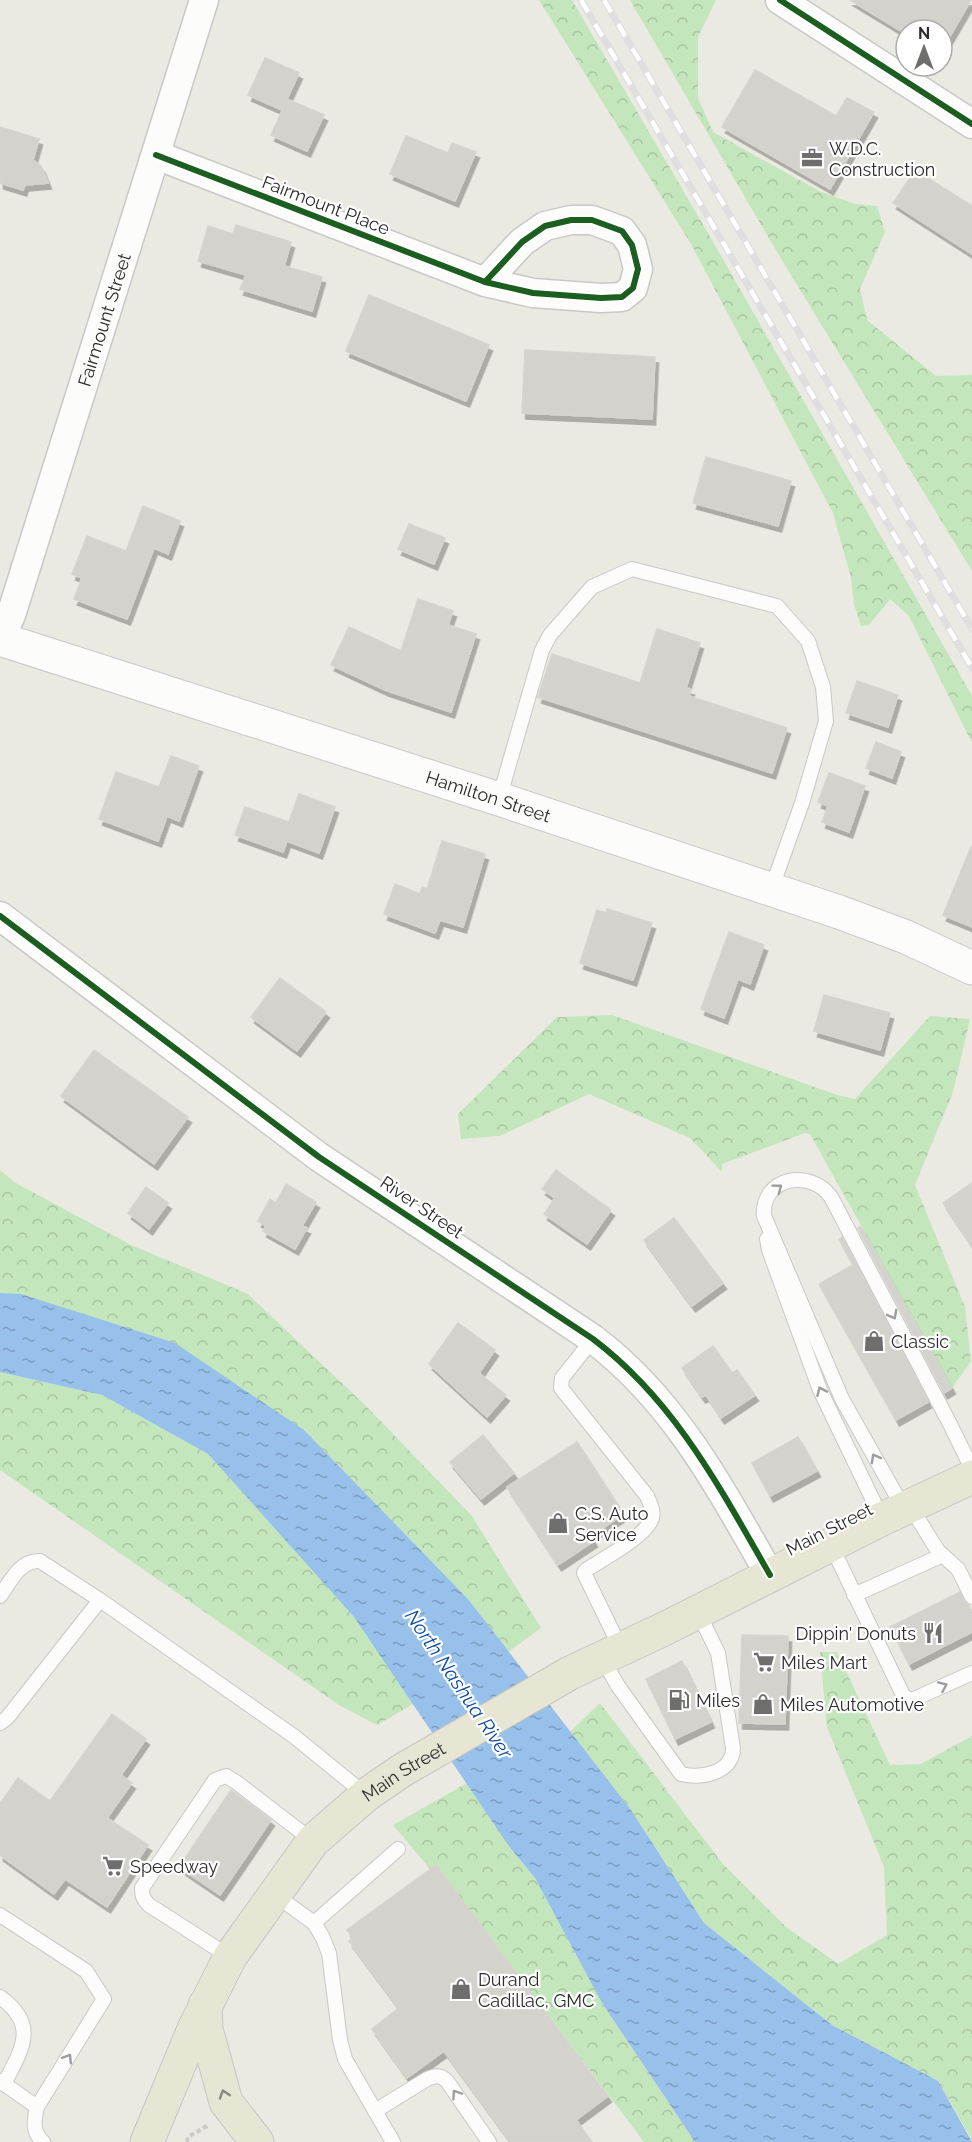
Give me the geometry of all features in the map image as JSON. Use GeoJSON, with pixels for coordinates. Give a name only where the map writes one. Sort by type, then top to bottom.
{"type":"FeatureCollection","features":[{"type":"Feature","properties":{"kind":"main road","name":"Hamilton Street"},"geometry":{"type":"LineString","coordinates":[[0,639],[839,912],[906,937],[972,968]]}},
{"type":"Feature","properties":{"kind":"main road","name":"Main Street"},"geometry":{"type":"LineString","coordinates":[[147,2142],[194,2029],[230,1957],[313,1841],[366,1795],[401,1771],[570,1672],[698,1612],[972,1477]]}},
{"type":"Feature","properties":{"kind":"main road"},"geometry":{"type":"LineString","coordinates":[[205,2005],[206,2029],[226,2102],[257,2142]]}},
{"type":"Feature","properties":{"kind":"street","name":"Fairmount Street"},"geometry":{"type":"LineString","coordinates":[[0,639],[14,604],[204,0]]}},
{"type":"Feature","properties":{"kind":"street"},"geometry":{"type":"LineString","coordinates":[[780,0],[972,124]]}},
{"type":"Feature","properties":{"kind":"street","name":"Fairmount Place"},"geometry":{"type":"LineString","coordinates":[[156,155],[485,282],[532,293],[600,298],[622,297],[633,288],[638,269],[632,245],[622,231],[592,220],[571,220],[545,226],[522,242],[485,282]]}},
{"type":"Feature","properties":{"kind":"street","name":"River Street"},"geometry":{"type":"LineString","coordinates":[[0,916],[320,1156],[593,1339],[636,1375],[688,1438],[715,1478],[770,1575]]}},
{"type":"Feature","properties":{"kind":"lane"},"geometry":{"type":"LineString","coordinates":[[499,800],[542,650],[549,635],[592,587],[632,569],[777,606],[808,641],[823,687],[826,721],[802,803],[771,890]]}},
{"type":"Feature","properties":{"kind":"lane"},"geometry":{"type":"LineString","coordinates":[[972,1469],[825,1189],[808,1180],[795,1180],[773,1189],[766,1199],[764,1208],[769,1250],[811,1368],[899,1511],[958,1569],[972,1597]]}},
{"type":"Feature","properties":{"kind":"lane"},"geometry":{"type":"LineString","coordinates":[[764,1216],[842,1399],[899,1511]]}},
{"type":"Feature","properties":{"kind":"lane"},"geometry":{"type":"LineString","coordinates":[[593,1339],[562,1378],[561,1388],[647,1496],[652,1518],[643,1532],[584,1573],[612,1653],[618,1686],[681,1774],[701,1777],[728,1766],[733,1757],[733,1748],[722,1670],[712,1638],[698,1612]]}},
{"type":"Feature","properties":{"kind":"lane"},"geometry":{"type":"LineString","coordinates":[[831,1545],[906,1699],[914,1699],[972,1673]]}},
{"type":"Feature","properties":{"kind":"lane"},"geometry":{"type":"LineString","coordinates":[[854,1595],[943,1555]]}},
{"type":"Feature","properties":{"kind":"lane"},"geometry":{"type":"LineString","coordinates":[[0,1596],[21,1567],[40,1561],[100,1600],[295,1737],[366,1795]]}},
{"type":"Feature","properties":{"kind":"lane"},"geometry":{"type":"LineString","coordinates":[[0,1723],[8,1718],[100,1600]]}},
{"type":"Feature","properties":{"kind":"lane"},"geometry":{"type":"LineString","coordinates":[[230,1957],[149,1905],[143,1900],[142,1895],[142,1888],[215,1780],[226,1776],[236,1782],[313,1841]]}},
{"type":"Feature","properties":{"kind":"lane"},"geometry":{"type":"LineString","coordinates":[[314,1923],[398,1849]]}},
{"type":"Feature","properties":{"kind":"lane"},"geometry":{"type":"LineString","coordinates":[[274,1894],[314,1923],[329,1953],[340,2040],[345,2059],[393,2142]]}},
{"type":"Feature","properties":{"kind":"lane"},"geometry":{"type":"LineString","coordinates":[[0,1915],[86,1971],[104,2000],[37,2107],[33,2122],[43,2142]]}},
{"type":"Feature","properties":{"kind":"lane"},"geometry":{"type":"LineString","coordinates":[[0,1997],[14,2007],[22,2024],[23,2046],[2,2082],[37,2107]]}},
{"type":"Feature","properties":{"kind":"lane"},"geometry":{"type":"LineString","coordinates":[[375,2111],[427,2079],[435,2076],[441,2077],[447,2081],[489,2142]]}},
{"type":"Feature","properties":{"kind":"path"},"geometry":{"type":"LineString","coordinates":[[187,2142],[188,2137],[215,2121]]}},
{"type":"Feature","properties":{"kind":"green space"},"geometry":{"type":"Polygon","coordinates":[[[539,0],[572,0],[716,247],[972,696],[972,743],[909,616],[890,599],[869,625],[861,626],[854,604],[851,577],[833,513],[691,244],[539,0]]]}},
{"type":"Feature","properties":{"kind":"green space"},"geometry":{"type":"Polygon","coordinates":[[[630,0],[716,0],[698,37],[698,98],[713,132],[819,191],[855,204],[877,206],[885,232],[860,289],[867,320],[936,376],[972,375],[972,571],[777,252],[630,0]]]}},
{"type":"Feature","properties":{"kind":"green space"},"geometry":{"type":"Polygon","coordinates":[[[612,1015],[837,1095],[855,1099],[930,1016],[970,1019],[953,1092],[915,1185],[965,1307],[971,1361],[952,1388],[810,1134],[805,1133],[722,1164],[722,1172],[690,1138],[589,1094],[500,1136],[461,1139],[458,1114],[557,1017],[612,1015]]]}},
{"type":"Feature","properties":{"kind":"green space"},"geometry":{"type":"Polygon","coordinates":[[[0,1170],[14,1182],[131,1245],[248,1294],[368,1408],[472,1516],[541,1628],[508,1652],[468,1599],[304,1430],[21,1295],[0,1293],[0,1170]]]}},
{"type":"Feature","properties":{"kind":"green space"},"geometry":{"type":"Polygon","coordinates":[[[0,1372],[102,1395],[208,1454],[354,1617],[413,1704],[377,1725],[339,1705],[0,1470],[0,1372]]]}},
{"type":"Feature","properties":{"kind":"green space"},"geometry":{"type":"Polygon","coordinates":[[[820,1652],[837,1652],[890,1765],[921,1764],[972,1736],[972,2140],[938,2081],[832,2025],[704,1923],[631,1810],[570,1732],[600,1703],[723,1864],[786,1927],[838,1964],[887,1935],[884,1867],[827,1727],[820,1652]]]}},
{"type":"Feature","properties":{"kind":"green space"},"geometry":{"type":"Polygon","coordinates":[[[467,1783],[508,1845],[535,1878],[602,2003],[695,2142],[644,2142],[436,1865],[430,1869],[393,1825],[467,1783]]]}},
{"type":"Feature","properties":{"kind":"water","name":"North Nashua River"},"geometry":{"type":"Polygon","coordinates":[[[0,1293],[21,1294],[175,1343],[304,1430],[468,1599],[631,1810],[704,1923],[832,2025],[938,2081],[972,2142],[695,2142],[602,2003],[535,1878],[508,1845],[354,1617],[208,1454],[102,1395],[0,1372],[0,1293]]]}},
{"type":"Feature","properties":{"kind":"building"},"geometry":{"type":"Polygon","coordinates":[[[850,0],[971,0],[954,29],[954,18],[894,18],[894,27],[850,0]]]}},
{"type":"Feature","properties":{"kind":"building"},"geometry":{"type":"Polygon","coordinates":[[[265,58],[299,73],[287,99],[324,115],[307,151],[271,135],[286,102],[282,110],[248,95],[265,58]]]}},
{"type":"Feature","properties":{"kind":"building","name":"W.D.C. Construction"},"geometry":{"type":"Polygon","coordinates":[[[755,70],[836,116],[847,98],[874,112],[830,189],[722,127],[755,70]]]}},
{"type":"Feature","properties":{"kind":"building"},"geometry":{"type":"Polygon","coordinates":[[[0,127],[39,139],[33,160],[41,166],[48,183],[25,185],[23,190],[0,183],[0,127]]]}},
{"type":"Feature","properties":{"kind":"building"},"geometry":{"type":"Polygon","coordinates":[[[406,136],[448,153],[452,143],[476,152],[455,201],[390,174],[406,136]]]}},
{"type":"Feature","properties":{"kind":"building"},"geometry":{"type":"Polygon","coordinates":[[[915,170],[972,206],[972,254],[893,203],[915,170]]]}},
{"type":"Feature","properties":{"kind":"building"},"geometry":{"type":"Polygon","coordinates":[[[236,225],[291,242],[284,266],[322,277],[312,311],[240,289],[246,275],[198,261],[208,226],[233,234],[236,225]]]}},
{"type":"Feature","properties":{"kind":"building"},"geometry":{"type":"Polygon","coordinates":[[[369,295],[489,345],[466,401],[346,351],[369,295]]]}},
{"type":"Feature","properties":{"kind":"building"},"geometry":{"type":"Polygon","coordinates":[[[525,350],[655,357],[652,419],[522,413],[525,350]]]}},
{"type":"Feature","properties":{"kind":"building"},"geometry":{"type":"Polygon","coordinates":[[[706,457],[791,481],[778,526],[693,503],[706,457]]]}},
{"type":"Feature","properties":{"kind":"building"},"geometry":{"type":"Polygon","coordinates":[[[143,506],[180,521],[168,554],[154,548],[127,619],[74,599],[82,578],[72,574],[87,536],[126,551],[143,506]]]}},
{"type":"Feature","properties":{"kind":"building"},"geometry":{"type":"Polygon","coordinates":[[[409,524],[445,538],[434,564],[398,549],[409,524]]]}},
{"type":"Feature","properties":{"kind":"building"},"geometry":{"type":"Polygon","coordinates":[[[418,599],[453,611],[448,625],[476,634],[451,712],[385,690],[331,665],[349,627],[401,651],[418,599]]]}},
{"type":"Feature","properties":{"kind":"building"},"geometry":{"type":"Polygon","coordinates":[[[657,629],[700,643],[686,688],[691,689],[689,696],[787,728],[772,773],[538,697],[552,654],[640,683],[657,629]]]}},
{"type":"Feature","properties":{"kind":"building"},"geometry":{"type":"Polygon","coordinates":[[[857,681],[898,695],[888,727],[846,713],[857,681]]]}},
{"type":"Feature","properties":{"kind":"building"},"geometry":{"type":"Polygon","coordinates":[[[876,742],[901,752],[892,778],[866,768],[876,742]]]}},
{"type":"Feature","properties":{"kind":"building"},"geometry":{"type":"Polygon","coordinates":[[[171,756],[199,766],[179,821],[167,816],[158,841],[99,819],[116,772],[159,787],[171,756]]]}},
{"type":"Feature","properties":{"kind":"building"},"geometry":{"type":"Polygon","coordinates":[[[829,773],[865,786],[849,832],[822,822],[828,806],[818,802],[829,773]]]}},
{"type":"Feature","properties":{"kind":"building"},"geometry":{"type":"Polygon","coordinates":[[[299,794],[335,807],[319,853],[287,841],[283,852],[235,835],[245,807],[289,822],[299,794]]]}},
{"type":"Feature","properties":{"kind":"building"},"geometry":{"type":"Polygon","coordinates":[[[442,841],[485,854],[463,927],[440,920],[435,933],[384,914],[395,884],[420,894],[422,887],[427,889],[442,841]]]}},
{"type":"Feature","properties":{"kind":"building"},"geometry":{"type":"Polygon","coordinates":[[[972,847],[972,927],[943,915],[972,847]]]}},
{"type":"Feature","properties":{"kind":"building"},"geometry":{"type":"Polygon","coordinates":[[[607,909],[652,923],[633,980],[580,963],[597,910],[606,913],[607,909]]]}},
{"type":"Feature","properties":{"kind":"building"},"geometry":{"type":"Polygon","coordinates":[[[729,932],[764,945],[750,984],[738,979],[724,1018],[701,1009],[729,932]]]}},
{"type":"Feature","properties":{"kind":"building"},"geometry":{"type":"Polygon","coordinates":[[[280,978],[326,1012],[297,1051],[251,1017],[280,978]]]}},
{"type":"Feature","properties":{"kind":"building"},"geometry":{"type":"Polygon","coordinates":[[[824,995],[890,1013],[880,1050],[814,1031],[824,995]]]}},
{"type":"Feature","properties":{"kind":"building"},"geometry":{"type":"Polygon","coordinates":[[[94,1050],[188,1117],[154,1164],[61,1096],[94,1050]]]}},
{"type":"Feature","properties":{"kind":"building"},"geometry":{"type":"Polygon","coordinates":[[[556,1170],[611,1210],[587,1244],[544,1214],[555,1198],[542,1189],[556,1170]]]}},
{"type":"Feature","properties":{"kind":"building"},"geometry":{"type":"Polygon","coordinates":[[[972,1183],[972,1246],[943,1203],[972,1183]]]}},
{"type":"Feature","properties":{"kind":"building"},"geometry":{"type":"Polygon","coordinates":[[[286,1184],[316,1202],[302,1226],[307,1228],[295,1249],[263,1231],[266,1226],[258,1221],[270,1199],[276,1203],[286,1184]]]}},
{"type":"Feature","properties":{"kind":"building"},"geometry":{"type":"Polygon","coordinates":[[[146,1187],[168,1203],[149,1229],[128,1213],[146,1187]]]}},
{"type":"Feature","properties":{"kind":"building"},"geometry":{"type":"Polygon","coordinates":[[[674,1218],[723,1283],[692,1306],[644,1240],[674,1218]]]}},
{"type":"Feature","properties":{"kind":"building"},"geometry":{"type":"Polygon","coordinates":[[[861,1227],[952,1388],[944,1393],[858,1228],[861,1227]]]}},
{"type":"Feature","properties":{"kind":"building"},"geometry":{"type":"Polygon","coordinates":[[[842,1237],[928,1402],[896,1420],[819,1284],[853,1265],[839,1239],[842,1237]]]}},
{"type":"Feature","properties":{"kind":"building"},"geometry":{"type":"Polygon","coordinates":[[[458,1323],[495,1350],[479,1373],[506,1395],[487,1417],[429,1364],[458,1323]]]}},
{"type":"Feature","properties":{"kind":"building"},"geometry":{"type":"Polygon","coordinates":[[[713,1346],[732,1373],[737,1370],[755,1395],[721,1418],[706,1395],[702,1397],[682,1368],[713,1346]]]}},
{"type":"Feature","properties":{"kind":"building"},"geometry":{"type":"Polygon","coordinates":[[[483,1435],[514,1473],[481,1499],[450,1462],[483,1435]]]}},
{"type":"Feature","properties":{"kind":"building"},"geometry":{"type":"Polygon","coordinates":[[[798,1437],[817,1471],[770,1496],[752,1463],[798,1437]]]}},
{"type":"Feature","properties":{"kind":"building"},"geometry":{"type":"Polygon","coordinates":[[[577,1442],[624,1514],[591,1536],[594,1541],[558,1565],[507,1487],[577,1442]]]}},
{"type":"Feature","properties":{"kind":"building","name":"Dippin' Donuts"},"geometry":{"type":"Polygon","coordinates":[[[960,1592],[972,1612],[972,1632],[909,1664],[890,1627],[960,1592]]]}},
{"type":"Feature","properties":{"kind":"building"},"geometry":{"type":"Polygon","coordinates":[[[742,1635],[788,1636],[785,1724],[739,1723],[742,1635]]]}},
{"type":"Feature","properties":{"kind":"building","name":"Miles"},"geometry":{"type":"Polygon","coordinates":[[[682,1661],[711,1722],[675,1739],[646,1679],[682,1661]]]}},
{"type":"Feature","properties":{"kind":"building"},"geometry":{"type":"Polygon","coordinates":[[[112,1714],[146,1739],[121,1775],[132,1783],[107,1818],[148,1845],[107,1907],[65,1879],[54,1894],[0,1855],[0,1804],[18,1778],[50,1801],[112,1714]]]}},
{"type":"Feature","properties":{"kind":"building","name":"Speedway"},"geometry":{"type":"Polygon","coordinates":[[[231,1790],[271,1820],[220,1895],[179,1867],[231,1790]]]}},
{"type":"Feature","properties":{"kind":"building","name":"Durand Cadillac, GMC"},"geometry":{"type":"Polygon","coordinates":[[[436,1865],[608,2096],[576,2120],[592,2142],[511,2142],[444,2051],[407,2078],[372,2029],[399,2008],[349,1941],[353,1938],[347,1930],[436,1865]]]}},
{"type":"Feature","properties":{"kind":"railway"},"geometry":{"type":"LineString","coordinates":[[581,0],[972,668]]}},
{"type":"Feature","properties":{"kind":"railway"},"geometry":{"type":"LineString","coordinates":[[604,0],[972,629]]}},
{"type":"Feature","properties":{"kind":"cycle path"},"geometry":{"type":"LineString","coordinates":[[780,0],[972,124]]}},
{"type":"Feature","properties":{"kind":"cycle path"},"geometry":{"type":"LineString","coordinates":[[156,155],[485,282],[533,293],[601,298],[622,297],[633,288],[638,269],[632,245],[622,231],[592,220],[571,220],[545,226],[522,242],[485,282]]}},
{"type":"Feature","properties":{"kind":"cycle path"},"geometry":{"type":"LineString","coordinates":[[0,916],[319,1157],[593,1339],[622,1363],[672,1418],[694,1448],[770,1575]]}},
{"type":"Feature","properties":{"kind":"place","name":"W.D.C. Construction"},"geometry":{"type":"Point","coordinates":[812,158]}},
{"type":"Feature","properties":{"kind":"place","name":"Classic"},"geometry":{"type":"Point","coordinates":[874,1341]}},
{"type":"Feature","properties":{"kind":"place","name":"C.S. Auto Service"},"geometry":{"type":"Point","coordinates":[558,1523]}},
{"type":"Feature","properties":{"kind":"place","name":"Dippin' Donuts"},"geometry":{"type":"Point","coordinates":[933,1633]}},
{"type":"Feature","properties":{"kind":"place","name":"Miles Mart"},"geometry":{"type":"Point","coordinates":[764,1662]}},
{"type":"Feature","properties":{"kind":"place","name":"Miles"},"geometry":{"type":"Point","coordinates":[679,1700]}},
{"type":"Feature","properties":{"kind":"place","name":"Miles Automotive"},"geometry":{"type":"Point","coordinates":[763,1704]}},
{"type":"Feature","properties":{"kind":"place","name":"Speedway"},"geometry":{"type":"Point","coordinates":[113,1866]}},
{"type":"Feature","properties":{"kind":"place","name":"Durand Cadillac, GMC"},"geometry":{"type":"Point","coordinates":[461,1989]}}]}
